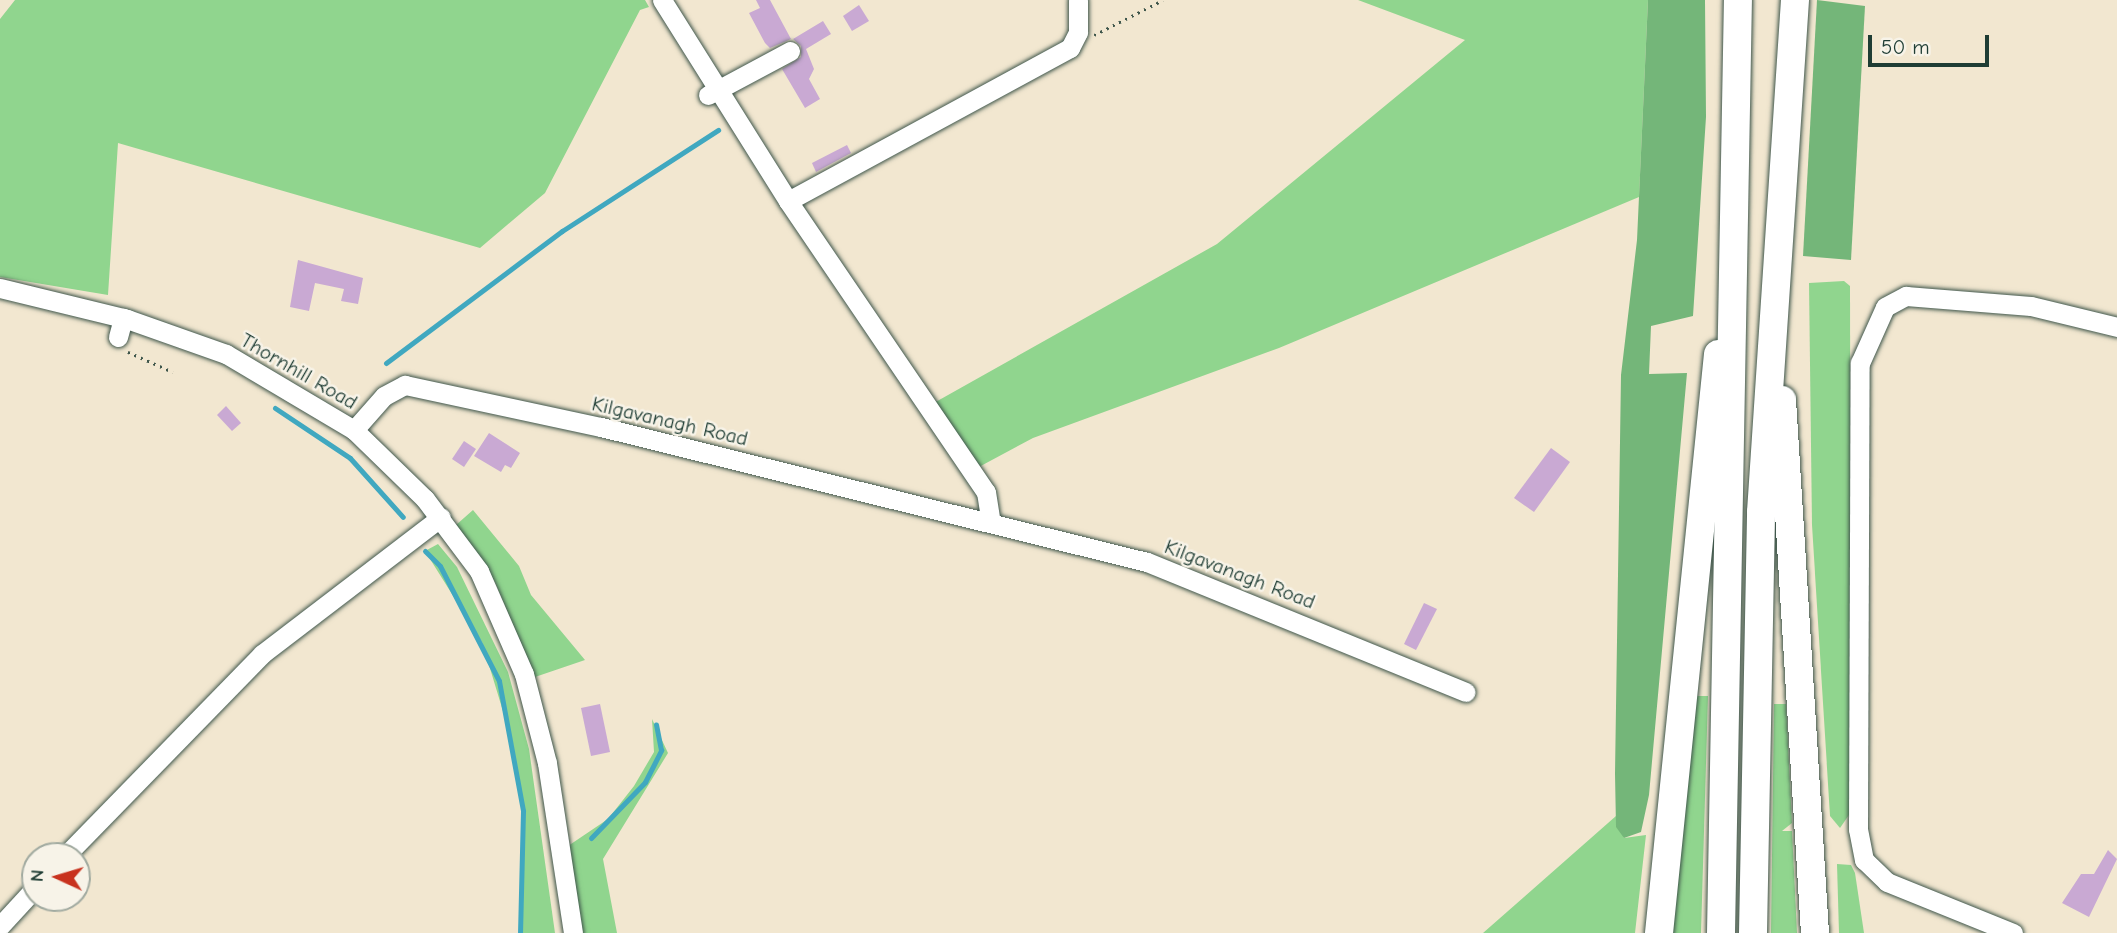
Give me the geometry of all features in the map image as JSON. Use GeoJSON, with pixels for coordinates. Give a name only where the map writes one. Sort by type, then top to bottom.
{"type":"FeatureCollection","features":[{"type":"Feature","properties":{"kind":"highway"},"geometry":{"type":"LineString","coordinates":[[1721,933],[1738,0]]}},
{"type":"Feature","properties":{"kind":"highway"},"geometry":{"type":"LineString","coordinates":[[1753,933],[1773,282],[1796,0]]}},
{"type":"Feature","properties":{"kind":"highway"},"geometry":{"type":"LineString","coordinates":[[1659,933],[1701,567],[1710,404],[1733,258]]}},
{"type":"Feature","properties":{"kind":"highway"},"geometry":{"type":"LineString","coordinates":[[1773,282],[1815,933]]}},
{"type":"Feature","properties":{"kind":"street"},"geometry":{"type":"LineString","coordinates":[[662,0],[713,92],[986,492],[991,522]]}},
{"type":"Feature","properties":{"kind":"street"},"geometry":{"type":"LineString","coordinates":[[788,201],[1070,48],[1078,0]]}},
{"type":"Feature","properties":{"kind":"street"},"geometry":{"type":"LineString","coordinates":[[713,92],[790,51]]}},
{"type":"Feature","properties":{"kind":"street","name":"Thornhill Road"},"geometry":{"type":"LineString","coordinates":[[0,288],[102,303],[125,319],[226,354],[354,430],[441,517],[479,572],[524,674],[547,763],[573,933]]}},
{"type":"Feature","properties":{"kind":"street"},"geometry":{"type":"LineString","coordinates":[[2013,933],[1875,876],[1861,851],[1860,363],[1866,339],[1885,307],[1922,294],[2031,306],[2117,327]]}},
{"type":"Feature","properties":{"kind":"street","name":"Kilgavanagh Road"},"geometry":{"type":"LineString","coordinates":[[354,430],[384,396],[405,385],[652,446],[991,522],[1147,562],[1465,692]]}},
{"type":"Feature","properties":{"kind":"street"},"geometry":{"type":"LineString","coordinates":[[79,842],[262,654],[441,517]]}},
{"type":"Feature","properties":{"kind":"street"},"geometry":{"type":"LineString","coordinates":[[400,531],[421,532]]}},
{"type":"Feature","properties":{"kind":"street"},"geometry":{"type":"LineString","coordinates":[[414,552],[421,532]]}},
{"type":"Feature","properties":{"kind":"street"},"geometry":{"type":"LineString","coordinates":[[0,926],[21,903]]}},
{"type":"Feature","properties":{"kind":"path"},"geometry":{"type":"LineString","coordinates":[[1070,48],[1163,0]]}},
{"type":"Feature","properties":{"kind":"path"},"geometry":{"type":"LineString","coordinates":[[125,319],[126,351],[173,372]]}},
{"type":"Feature","properties":{"kind":"green space"},"geometry":{"type":"Polygon","coordinates":[[[15,0],[645,0],[649,7],[640,10],[545,193],[480,248],[118,143],[108,295],[0,277],[0,19],[15,0]]]}},
{"type":"Feature","properties":{"kind":"green space"},"geometry":{"type":"Polygon","coordinates":[[[1358,0],[1648,0],[1639,197],[1279,348],[1033,438],[977,468],[932,404],[1217,244],[1465,40],[1358,0]]]}},
{"type":"Feature","properties":{"kind":"green space"},"geometry":{"type":"Polygon","coordinates":[[[1648,0],[1705,0],[1706,117],[1693,316],[1651,326],[1649,374],[1687,373],[1649,795],[1641,832],[1624,838],[1616,827],[1615,774],[1621,375],[1637,240],[1648,0]]]}},
{"type":"Feature","properties":{"kind":"green space"},"geometry":{"type":"Polygon","coordinates":[[[1817,0],[1865,6],[1851,260],[1803,256],[1817,0]]]}},
{"type":"Feature","properties":{"kind":"green space"},"geometry":{"type":"Polygon","coordinates":[[[1844,281],[1850,286],[1851,812],[1840,828],[1830,816],[1812,525],[1809,283],[1844,281]]]}},
{"type":"Feature","properties":{"kind":"green space"},"geometry":{"type":"Polygon","coordinates":[[[473,510],[519,566],[531,595],[585,660],[535,677],[495,582],[456,525],[473,510]]]}},
{"type":"Feature","properties":{"kind":"green space"},"geometry":{"type":"Polygon","coordinates":[[[438,544],[457,567],[508,672],[529,749],[555,933],[520,933],[523,811],[513,744],[482,642],[425,551],[438,544]]]}},
{"type":"Feature","properties":{"kind":"green space"},"geometry":{"type":"Polygon","coordinates":[[[1695,696],[1708,696],[1701,933],[1670,933],[1695,696]]]}},
{"type":"Feature","properties":{"kind":"green space"},"geometry":{"type":"Polygon","coordinates":[[[1774,704],[1786,704],[1792,823],[1782,831],[1792,831],[1797,933],[1771,933],[1774,704]]]}},
{"type":"Feature","properties":{"kind":"green space"},"geometry":{"type":"Polygon","coordinates":[[[652,719],[668,753],[603,859],[617,933],[580,933],[568,846],[608,819],[634,786],[654,752],[652,719]]]}},
{"type":"Feature","properties":{"kind":"green space"},"geometry":{"type":"Polygon","coordinates":[[[1616,816],[1624,838],[1646,835],[1635,933],[1483,933],[1616,816]]]}},
{"type":"Feature","properties":{"kind":"green space"},"geometry":{"type":"Polygon","coordinates":[[[1837,864],[1851,865],[1855,873],[1864,933],[1839,933],[1837,864]]]}},
{"type":"Feature","properties":{"kind":"building"},"geometry":{"type":"Polygon","coordinates":[[[756,0],[770,0],[791,39],[770,48],[765,43],[749,13],[760,8],[756,0]]]}},
{"type":"Feature","properties":{"kind":"building"},"geometry":{"type":"Polygon","coordinates":[[[859,5],[869,21],[852,31],[843,16],[859,5]]]}},
{"type":"Feature","properties":{"kind":"building"},"geometry":{"type":"Polygon","coordinates":[[[823,21],[831,34],[806,49],[814,69],[809,79],[820,99],[805,108],[782,69],[801,57],[801,46],[793,39],[823,21]]]}},
{"type":"Feature","properties":{"kind":"building"},"geometry":{"type":"Polygon","coordinates":[[[847,145],[851,153],[816,172],[812,163],[847,145]]]}},
{"type":"Feature","properties":{"kind":"building"},"geometry":{"type":"Polygon","coordinates":[[[298,260],[363,278],[358,304],[341,301],[344,289],[315,283],[309,311],[290,307],[298,260]]]}},
{"type":"Feature","properties":{"kind":"building"},"geometry":{"type":"Polygon","coordinates":[[[226,406],[241,423],[232,431],[217,415],[226,406]]]}},
{"type":"Feature","properties":{"kind":"building"},"geometry":{"type":"Polygon","coordinates":[[[489,433],[520,453],[511,468],[505,465],[501,472],[474,456],[489,433]]]}},
{"type":"Feature","properties":{"kind":"building"},"geometry":{"type":"Polygon","coordinates":[[[464,441],[476,449],[464,467],[452,459],[464,441]]]}},
{"type":"Feature","properties":{"kind":"building"},"geometry":{"type":"Polygon","coordinates":[[[1551,448],[1570,462],[1534,512],[1514,498],[1551,448]]]}},
{"type":"Feature","properties":{"kind":"building"},"geometry":{"type":"Polygon","coordinates":[[[1424,603],[1437,609],[1416,650],[1404,644],[1424,603]]]}},
{"type":"Feature","properties":{"kind":"building"},"geometry":{"type":"Polygon","coordinates":[[[600,704],[610,752],[591,756],[581,708],[600,704]]]}},
{"type":"Feature","properties":{"kind":"building"},"geometry":{"type":"Polygon","coordinates":[[[2108,850],[2117,859],[2089,917],[2062,903],[2081,874],[2094,874],[2108,850]]]}},
{"type":"Feature","properties":{"kind":"waterway"},"geometry":{"type":"LineString","coordinates":[[386,363],[562,231],[718,130]]}},
{"type":"Feature","properties":{"kind":"waterway"},"geometry":{"type":"LineString","coordinates":[[275,408],[350,458],[403,517]]}},
{"type":"Feature","properties":{"kind":"waterway"},"geometry":{"type":"LineString","coordinates":[[425,551],[440,566],[499,681],[523,811],[520,933]]}},
{"type":"Feature","properties":{"kind":"waterway"},"geometry":{"type":"LineString","coordinates":[[591,838],[645,782],[661,750],[656,724]]}}]}
